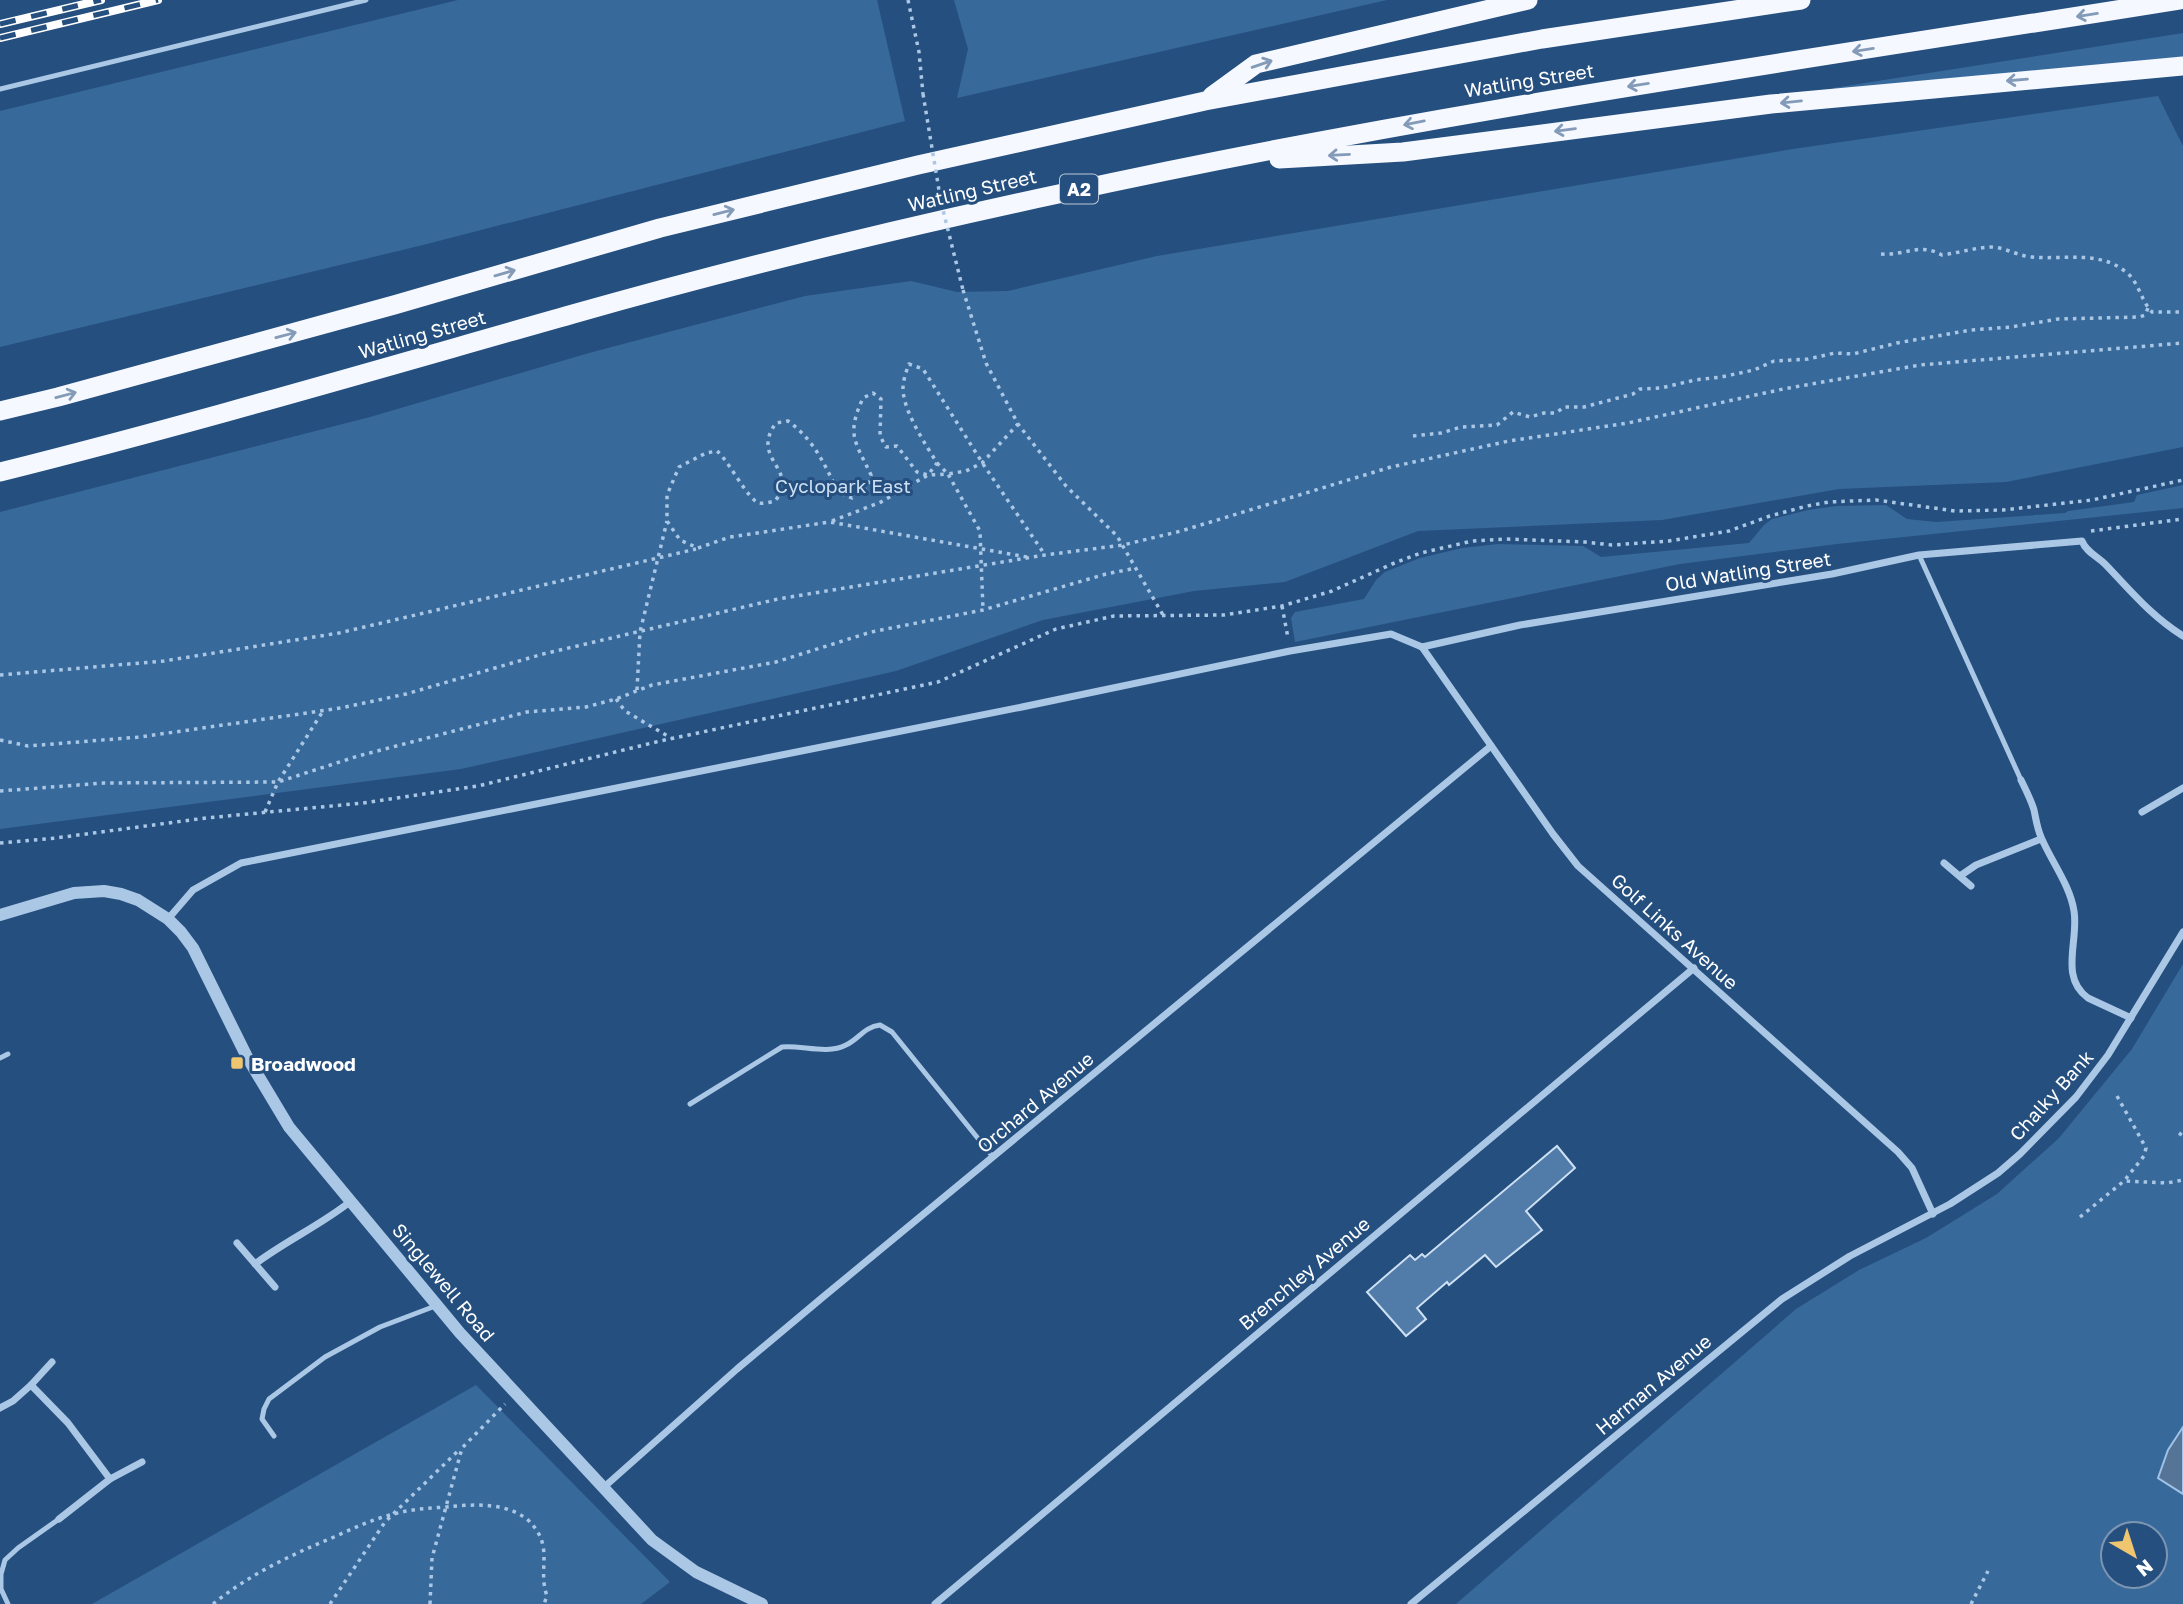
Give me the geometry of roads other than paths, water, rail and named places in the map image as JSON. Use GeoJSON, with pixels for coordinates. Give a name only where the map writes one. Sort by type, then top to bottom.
{"type":"FeatureCollection","features":[{"type":"Feature","properties":{"kind":"highway"},"geometry":{"type":"LineString","coordinates":[[1205,101],[1256,64],[1528,0]]}},
{"type":"Feature","properties":{"kind":"highway","name":"Watling Street"},"geometry":{"type":"LineString","coordinates":[[0,411],[381,309],[660,228],[918,165],[1205,101],[1542,40],[1801,0]]}},
{"type":"Feature","properties":{"kind":"highway","name":"Watling Street"},"geometry":{"type":"LineString","coordinates":[[0,472],[147,435],[578,312],[1060,193],[1454,115],[2179,0]]}},
{"type":"Feature","properties":{"kind":"highway"},"geometry":{"type":"LineString","coordinates":[[1207,162],[1403,152],[1771,104],[2183,66]]}},
{"type":"Feature","properties":{"kind":"street","name":"Old Watling Street"},"geometry":{"type":"LineString","coordinates":[[1422,647],[1520,625],[1832,574],[1919,555],[2082,541],[2085,550],[2103,562],[2149,611],[2183,636]]}},
{"type":"Feature","properties":{"kind":"street"},"geometry":{"type":"LineString","coordinates":[[169,919],[193,890],[241,863],[1290,651],[1391,634],[1422,647]]}},
{"type":"Feature","properties":{"kind":"street","name":"Golf Links Avenue"},"geometry":{"type":"LineString","coordinates":[[1422,647],[1578,866],[1898,1152],[1912,1168],[1933,1214]]}},
{"type":"Feature","properties":{"kind":"street","name":"Orchard Avenue"},"geometry":{"type":"LineString","coordinates":[[603,1488],[737,1370],[1491,746]]}},
{"type":"Feature","properties":{"kind":"street"},"geometry":{"type":"LineString","coordinates":[[2021,780],[2033,807],[2041,839],[2074,907],[2071,973],[2075,984],[2088,998],[2131,1018]]}},
{"type":"Feature","properties":{"kind":"street"},"geometry":{"type":"LineString","coordinates":[[2142,812],[2183,788]]}},
{"type":"Feature","properties":{"kind":"street"},"geometry":{"type":"LineString","coordinates":[[1959,876],[1976,864],[2041,839]]}},
{"type":"Feature","properties":{"kind":"street"},"geometry":{"type":"LineString","coordinates":[[1944,863],[1971,886]]}},
{"type":"Feature","properties":{"kind":"street","name":"Singlewell Road"},"geometry":{"type":"LineString","coordinates":[[0,915],[74,893],[97,891],[116,892],[131,897],[169,919],[191,946],[247,1057],[284,1120],[460,1333],[652,1540],[696,1572],[762,1604]]}},
{"type":"Feature","properties":{"kind":"street","name":"Chalky Bank"},"geometry":{"type":"LineString","coordinates":[[1933,1214],[1997,1173],[2037,1138],[2088,1083],[2183,932]]}},
{"type":"Feature","properties":{"kind":"street","name":"Brenchley Avenue"},"geometry":{"type":"LineString","coordinates":[[935,1604],[1694,968]]}},
{"type":"Feature","properties":{"kind":"street"},"geometry":{"type":"LineString","coordinates":[[255,1264],[351,1201]]}},
{"type":"Feature","properties":{"kind":"street","name":"Harman Avenue"},"geometry":{"type":"LineString","coordinates":[[1411,1604],[1782,1299],[1840,1261],[1933,1214]]}},
{"type":"Feature","properties":{"kind":"street"},"geometry":{"type":"LineString","coordinates":[[237,1244],[275,1287]]}},
{"type":"Feature","properties":{"kind":"street"},"geometry":{"type":"LineString","coordinates":[[0,1408],[13,1401],[52,1362]]}},
{"type":"Feature","properties":{"kind":"street"},"geometry":{"type":"LineString","coordinates":[[31,1385],[68,1423],[110,1479]]}},
{"type":"Feature","properties":{"kind":"street"},"geometry":{"type":"LineString","coordinates":[[59,1519],[110,1479],[142,1462]]}},
{"type":"Feature","properties":{"kind":"lane"},"geometry":{"type":"LineString","coordinates":[[0,89],[366,0]]}},
{"type":"Feature","properties":{"kind":"lane"},"geometry":{"type":"LineString","coordinates":[[1919,555],[2021,780]]}},
{"type":"Feature","properties":{"kind":"lane"},"geometry":{"type":"LineString","coordinates":[[690,1104],[782,1047],[842,1047],[865,1030],[880,1025],[892,1032],[993,1157]]}},
{"type":"Feature","properties":{"kind":"lane"},"geometry":{"type":"LineString","coordinates":[[0,1058],[8,1054]]}},
{"type":"Feature","properties":{"kind":"lane"},"geometry":{"type":"LineString","coordinates":[[274,1436],[262,1419],[269,1399],[325,1357],[380,1327],[438,1306]]}},
{"type":"Feature","properties":{"kind":"lane"},"geometry":{"type":"LineString","coordinates":[[8,1604],[1,1589],[5,1560],[59,1519]]}},
{"type":"Feature","properties":{"kind":"railway"},"geometry":{"type":"LineString","coordinates":[[0,24],[101,0]]}},
{"type":"Feature","properties":{"kind":"railway"},"geometry":{"type":"LineString","coordinates":[[0,38],[158,0]]}},
{"type":"Feature","properties":{"kind":"place","name":"Broadwood"},"geometry":{"type":"Point","coordinates":[237,1063]}},
{"type":"Feature","properties":{"kind":"park label","name":"Cyclopark East"},"geometry":{"type":"Point","coordinates":[843,485]}}]}
